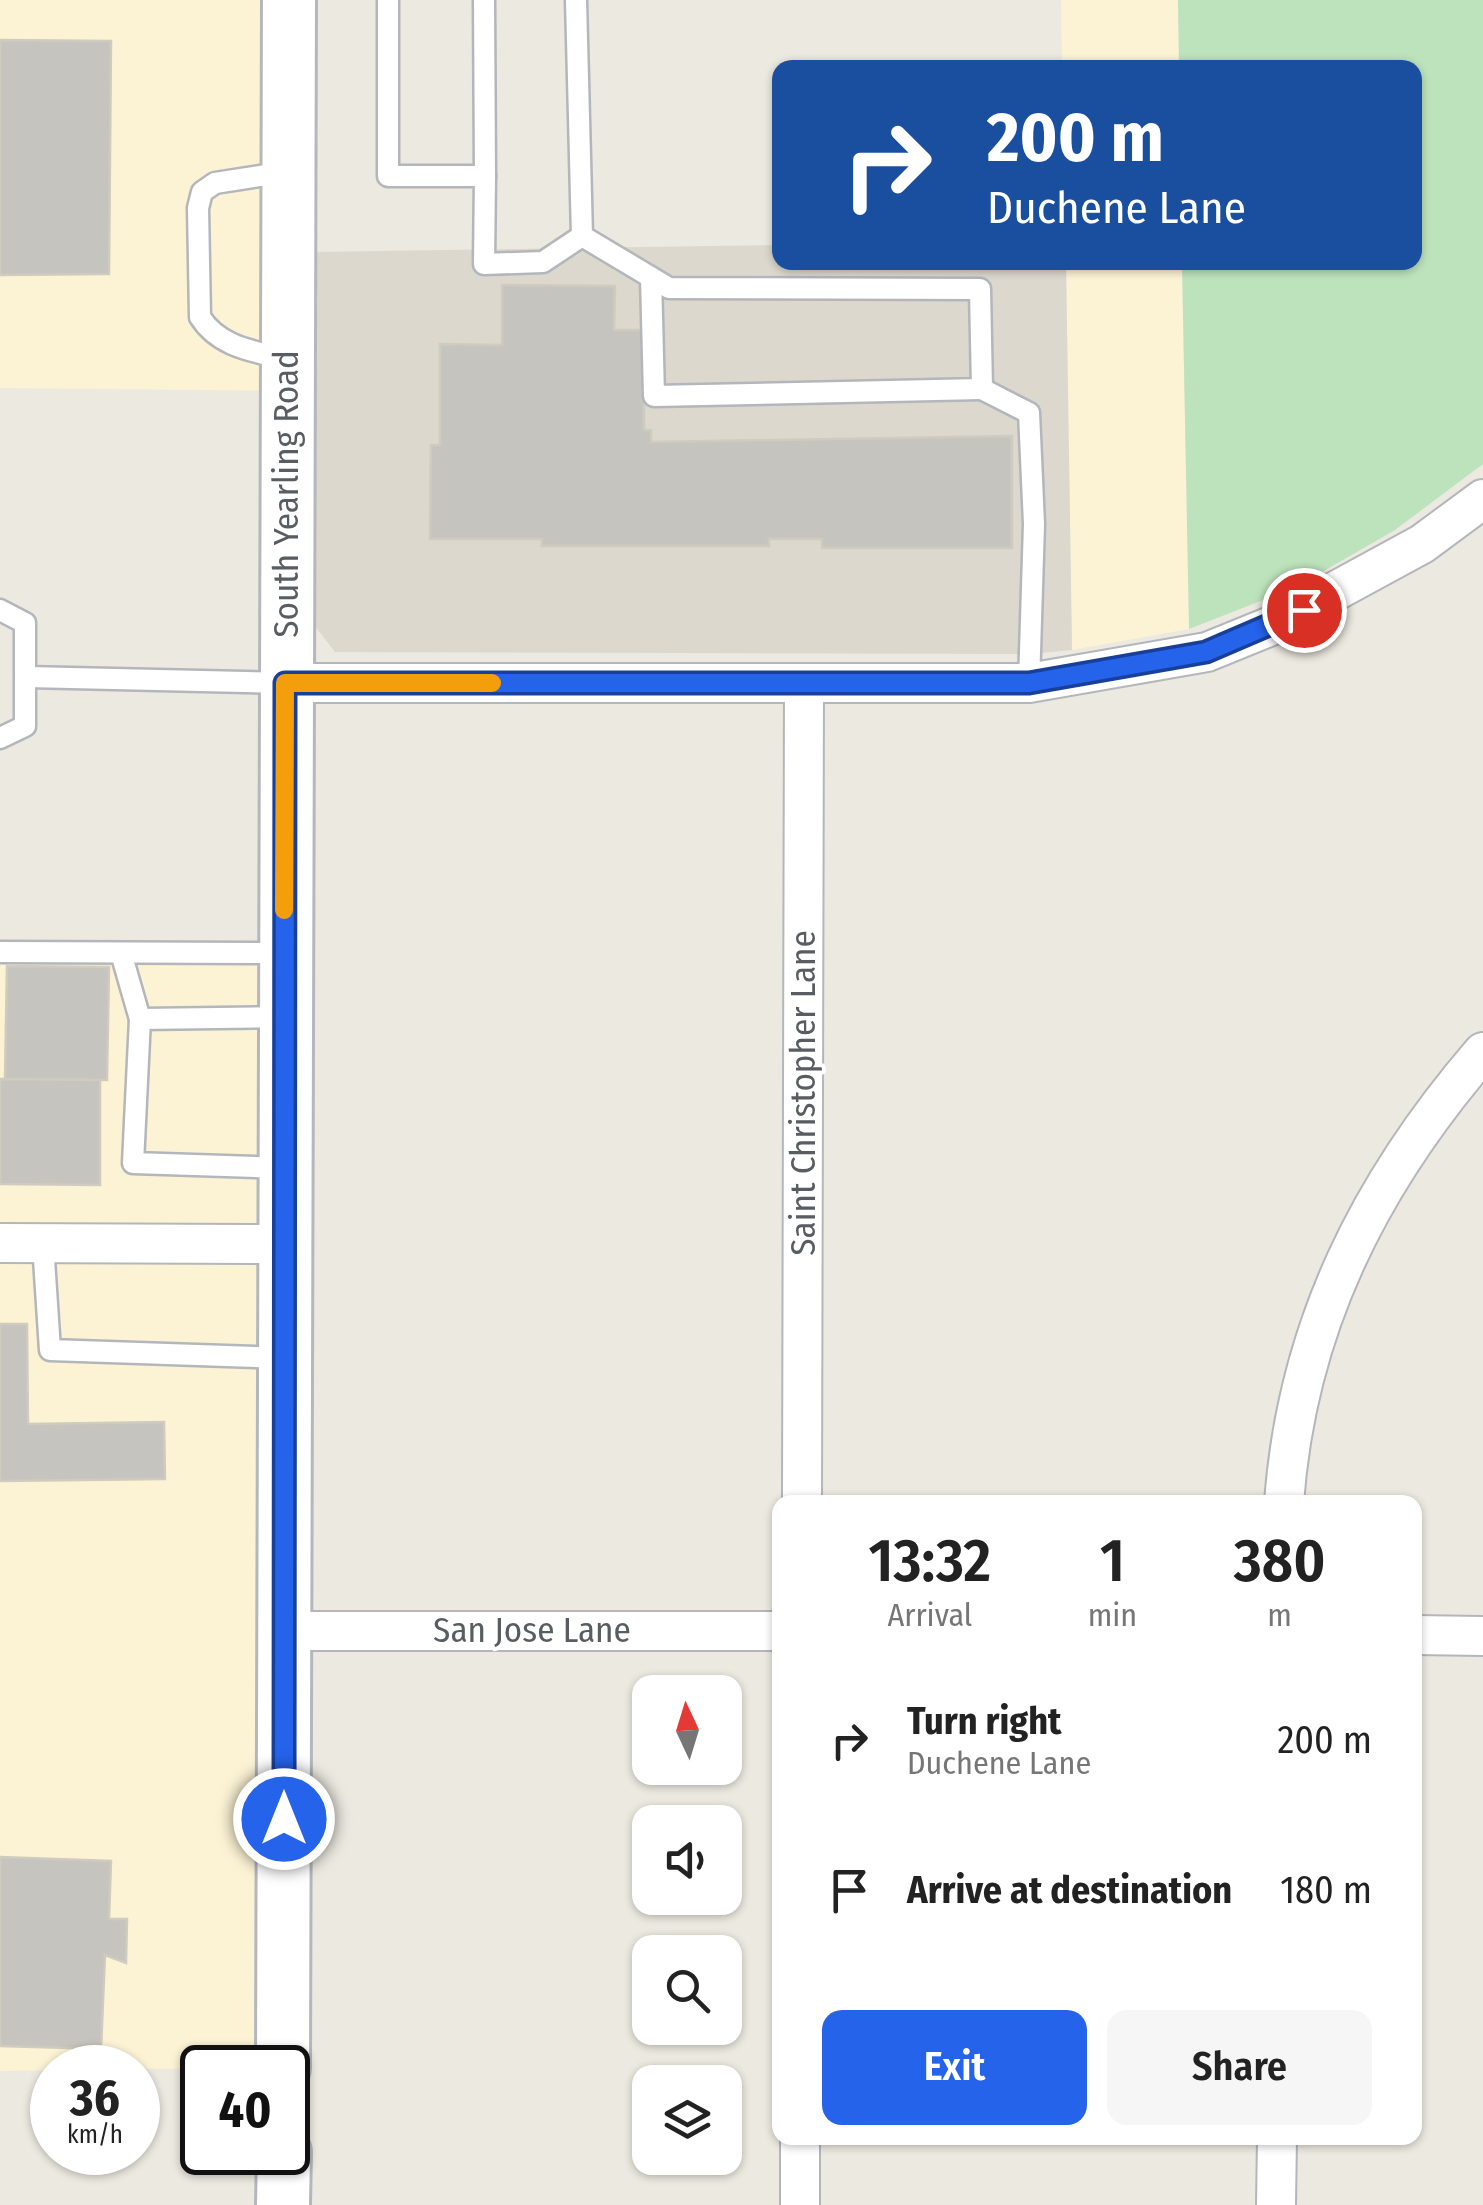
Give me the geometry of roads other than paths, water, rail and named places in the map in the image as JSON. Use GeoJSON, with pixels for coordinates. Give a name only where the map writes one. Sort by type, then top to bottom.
{"type":"FeatureCollection","features":[{"type":"Feature","properties":{"kind":"street","name":"South Yearling Road"},"geometry":{"type":"LineString","coordinates":[[284,2045],[288,0]]}},
{"type":"Feature","properties":{"kind":"street"},"geometry":{"type":"LineString","coordinates":[[285,683],[1029,683],[1206,652],[1272,626],[1422,544],[1483,500]]}},
{"type":"Feature","properties":{"kind":"street","name":"Saint Christopher Lane"},"geometry":{"type":"LineString","coordinates":[[802,1495],[804,684]]}},
{"type":"Feature","properties":{"kind":"street"},"geometry":{"type":"LineString","coordinates":[[1285,1495],[1308,1361],[1336,1282],[1375,1196],[1434,1108],[1483,1052]]}},
{"type":"Feature","properties":{"kind":"street"},"geometry":{"type":"LineString","coordinates":[[0,1244],[283,1244]]}},
{"type":"Feature","properties":{"kind":"street","name":"San Jose Lane"},"geometry":{"type":"LineString","coordinates":[[283,1631],[772,1631]]}},
{"type":"Feature","properties":{"kind":"street"},"geometry":{"type":"LineString","coordinates":[[1422,1634],[1483,1636]]}},
{"type":"Feature","properties":{"kind":"street"},"geometry":{"type":"LineString","coordinates":[[800,2145],[800,2205]]}},
{"type":"Feature","properties":{"kind":"street"},"geometry":{"type":"LineString","coordinates":[[1276,2205],[1277,2145]]}},
{"type":"Feature","properties":{"kind":"street"},"geometry":{"type":"LineString","coordinates":[[283,2205],[284,2175]]}},
{"type":"Feature","properties":{"kind":"lane"},"geometry":{"type":"LineString","coordinates":[[388,0],[388,176],[485,176]]}},
{"type":"Feature","properties":{"kind":"lane"},"geometry":{"type":"LineString","coordinates":[[484,0],[484,264],[543,262],[582,236]]}},
{"type":"Feature","properties":{"kind":"lane"},"geometry":{"type":"LineString","coordinates":[[576,0],[582,236]]}},
{"type":"Feature","properties":{"kind":"lane"},"geometry":{"type":"LineString","coordinates":[[287,359],[237,347],[209,332],[200,316],[198,208],[202,192],[216,183],[288,172]]}},
{"type":"Feature","properties":{"kind":"lane"},"geometry":{"type":"LineString","coordinates":[[582,236],[669,288],[980,288],[982,390]]}},
{"type":"Feature","properties":{"kind":"lane"},"geometry":{"type":"LineString","coordinates":[[651,277],[654,396],[982,390],[1028,413],[1034,524],[1029,683]]}},
{"type":"Feature","properties":{"kind":"lane"},"geometry":{"type":"LineString","coordinates":[[0,610],[25,623],[28,678],[25,726],[0,738]]}},
{"type":"Feature","properties":{"kind":"lane"},"geometry":{"type":"LineString","coordinates":[[28,678],[285,683]]}},
{"type":"Feature","properties":{"kind":"lane"},"geometry":{"type":"LineString","coordinates":[[0,952],[284,953]]}},
{"type":"Feature","properties":{"kind":"lane"},"geometry":{"type":"LineString","coordinates":[[121,953],[140,1019],[133,1162],[283,1168]]}},
{"type":"Feature","properties":{"kind":"lane"},"geometry":{"type":"LineString","coordinates":[[140,1019],[284,1017]]}},
{"type":"Feature","properties":{"kind":"lane"},"geometry":{"type":"LineString","coordinates":[[43,1244],[50,1350],[283,1358]]}}]}
